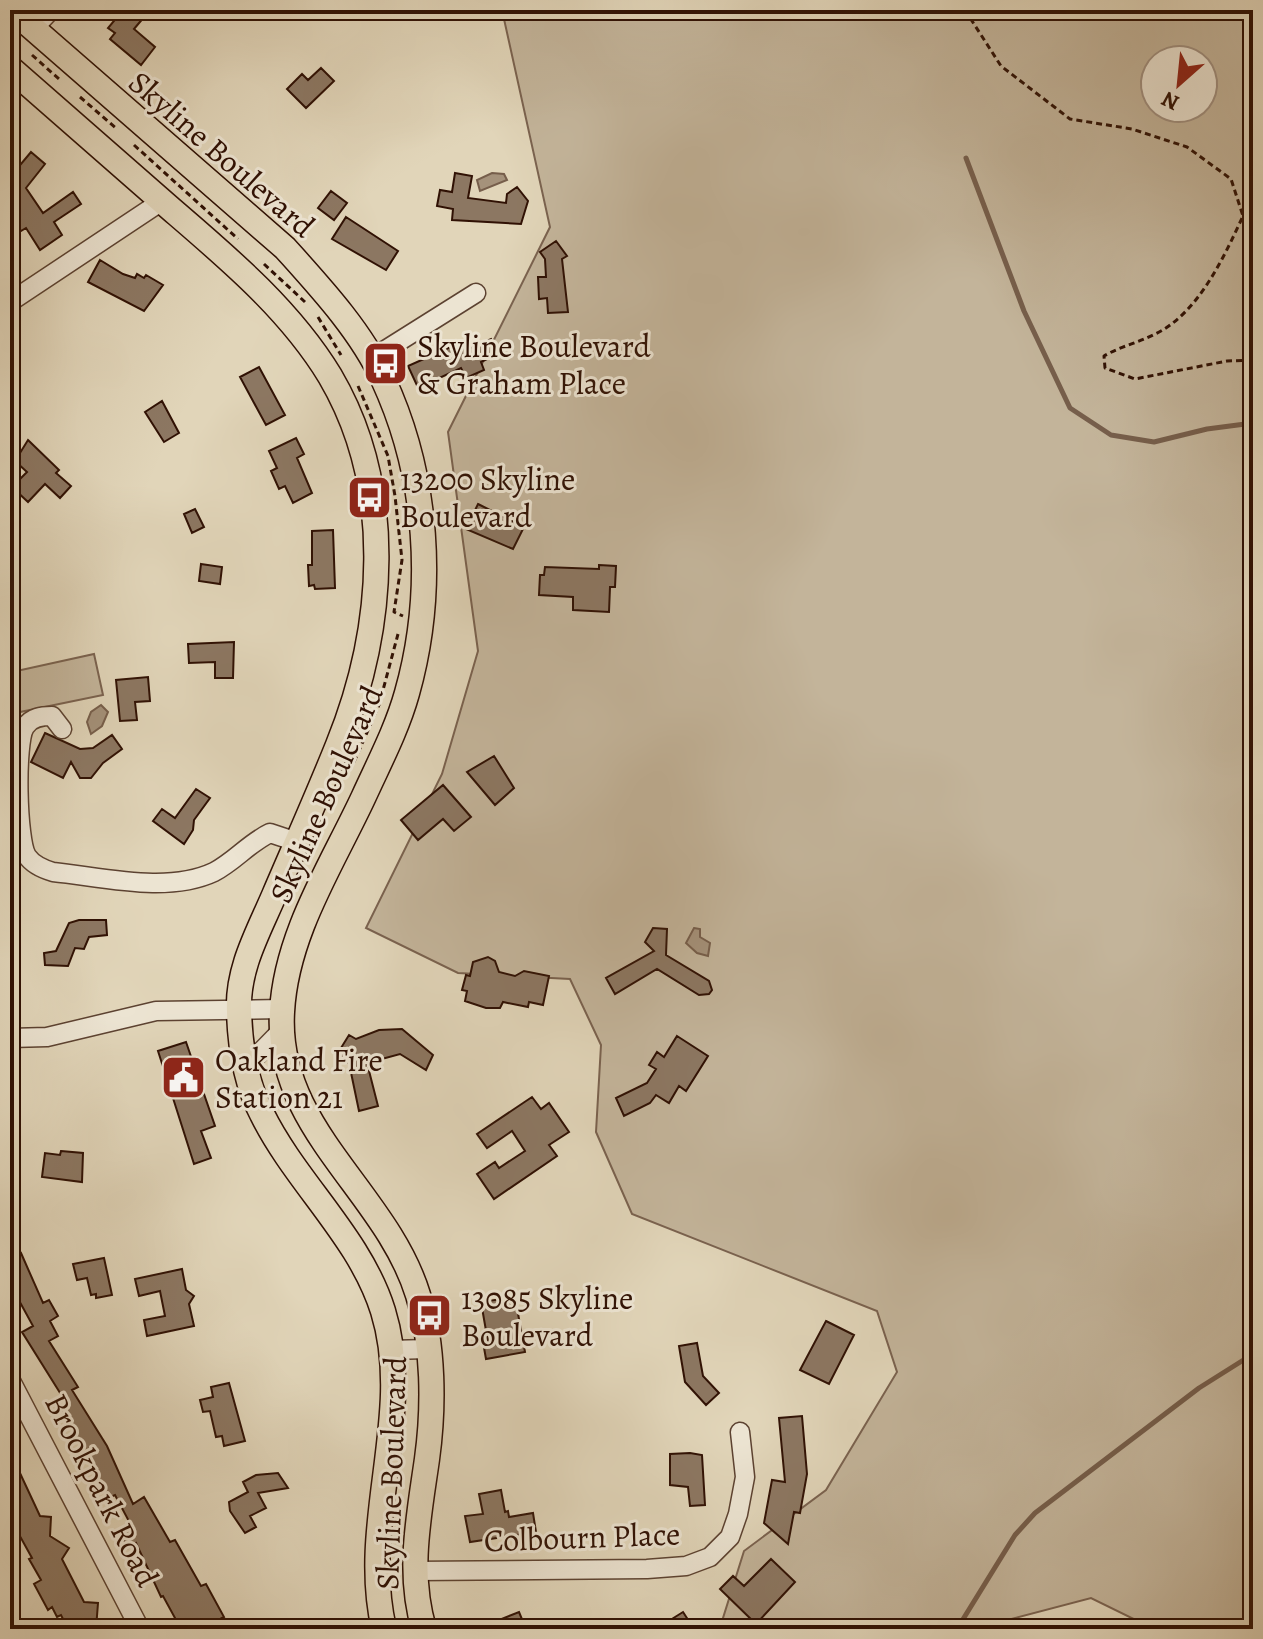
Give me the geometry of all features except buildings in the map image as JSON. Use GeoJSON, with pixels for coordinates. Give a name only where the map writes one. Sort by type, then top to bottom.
{"type":"FeatureCollection","features":[{"type":"Feature","properties":{"kind":"main road","name":"Skyline Boulevard"},"geometry":{"type":"LineString","coordinates":[[12,10],[29,39],[285,248],[321,287],[383,379],[408,450],[424,552],[425,601],[407,692],[396,725],[301,928],[291,955],[282,1020],[284,1065],[290,1084],[330,1150],[397,1247],[419,1297],[428,1349],[428,1454],[419,1507],[415,1571],[424,1629]]}},
{"type":"Feature","properties":{"kind":"main road","name":"Skyline Boulevard"},"geometry":{"type":"LineString","coordinates":[[10,68],[246,274],[329,374],[354,426],[370,480],[377,573],[367,660],[353,707],[254,941],[241,978],[238,1009],[245,1068],[261,1113],[363,1267],[383,1310],[394,1383],[375,1550],[378,1604],[384,1629]]}},
{"type":"Feature","properties":{"kind":"street"},"geometry":{"type":"LineString","coordinates":[[29,39],[51,10]]}},
{"type":"Feature","properties":{"kind":"street"},"geometry":{"type":"LineString","coordinates":[[10,302],[162,201]]}},
{"type":"Feature","properties":{"kind":"street"},"geometry":{"type":"LineString","coordinates":[[371,359],[476,293]]}},
{"type":"Feature","properties":{"kind":"street"},"geometry":{"type":"LineString","coordinates":[[62,729],[52,716],[39,716],[26,725],[19,744],[21,828],[26,855],[38,867],[53,872],[165,883],[210,874],[231,862],[255,840],[270,833],[297,842]]}},
{"type":"Feature","properties":{"kind":"street"},"geometry":{"type":"LineString","coordinates":[[10,1038],[47,1037],[156,1011],[238,1009],[282,1020],[245,1068]]}},
{"type":"Feature","properties":{"kind":"street"},"geometry":{"type":"LineString","coordinates":[[390,1350],[428,1349]]}},
{"type":"Feature","properties":{"kind":"street","name":"Brookpark Road"},"geometry":{"type":"LineString","coordinates":[[10,1379],[17,1411],[140,1629]]}},
{"type":"Feature","properties":{"kind":"street","name":"Colbourn Place"},"geometry":{"type":"LineString","coordinates":[[415,1571],[647,1569],[686,1566],[710,1557],[730,1537],[738,1514],[745,1477],[740,1432]]}},
{"type":"Feature","properties":{"kind":"path"},"geometry":{"type":"LineString","coordinates":[[965,10],[1001,66],[1070,119],[1132,129],[1187,147],[1231,179],[1243,216],[1224,257],[1184,312],[1156,334],[1126,342],[1104,356],[1105,368],[1135,379],[1253,360]]}},
{"type":"Feature","properties":{"kind":"path"},"geometry":{"type":"LineString","coordinates":[[29,39],[61,81]]}},
{"type":"Feature","properties":{"kind":"path"},"geometry":{"type":"LineString","coordinates":[[71,88],[239,240]]}},
{"type":"Feature","properties":{"kind":"path"},"geometry":{"type":"LineString","coordinates":[[256,257],[315,312],[346,362]]}},
{"type":"Feature","properties":{"kind":"path"},"geometry":{"type":"LineString","coordinates":[[349,773],[379,705],[404,616],[394,612],[402,560],[388,456],[374,416],[353,376]]}},
{"type":"Feature","properties":{"kind":"shaded area"},"geometry":{"type":"Polygon","coordinates":[[[502,10],[1253,10],[1253,1629],[1154,1629],[1091,1598],[973,1629],[727,1629],[723,1618],[744,1551],[826,1490],[897,1372],[877,1311],[632,1214],[596,1132],[601,1045],[570,979],[458,973],[366,928],[442,774],[478,651],[448,432],[550,227],[502,10]]]}},
{"type":"Feature","properties":{"kind":"shaded area"},"geometry":{"type":"Polygon","coordinates":[[[492,173],[504,174],[507,180],[480,191],[477,180],[492,173]]]}},
{"type":"Feature","properties":{"kind":"shaded area"},"geometry":{"type":"Polygon","coordinates":[[[94,654],[103,695],[20,712],[12,672],[94,654]]]}},
{"type":"Feature","properties":{"kind":"shaded area"},"geometry":{"type":"Polygon","coordinates":[[[101,705],[108,712],[102,726],[91,734],[87,722],[91,712],[101,705]]]}},
{"type":"Feature","properties":{"kind":"shaded area"},"geometry":{"type":"Polygon","coordinates":[[[694,928],[700,929],[700,937],[710,943],[708,956],[697,953],[686,943],[694,928]]]}},
{"type":"Feature","properties":{"kind":"waterway"},"geometry":{"type":"LineString","coordinates":[[966,158],[1024,311],[1070,408],[1111,435],[1154,442],[1207,429],[1253,423]]}},
{"type":"Feature","properties":{"kind":"waterway"},"geometry":{"type":"LineString","coordinates":[[957,1629],[1015,1535],[1035,1513],[1199,1388],[1253,1354]]}},
{"type":"Feature","properties":{"kind":"place","name":"Skyline Boulevard & Graham Place"},"geometry":{"type":"Point","coordinates":[386,364]}},
{"type":"Feature","properties":{"kind":"place","name":"13200 Skyline Boulevard"},"geometry":{"type":"Point","coordinates":[369,497]}},
{"type":"Feature","properties":{"kind":"place","name":"Oakland Fire Station 21"},"geometry":{"type":"Point","coordinates":[184,1078]}},
{"type":"Feature","properties":{"kind":"place","name":"13085 Skyline Boulevard"},"geometry":{"type":"Point","coordinates":[430,1316]}}]}
